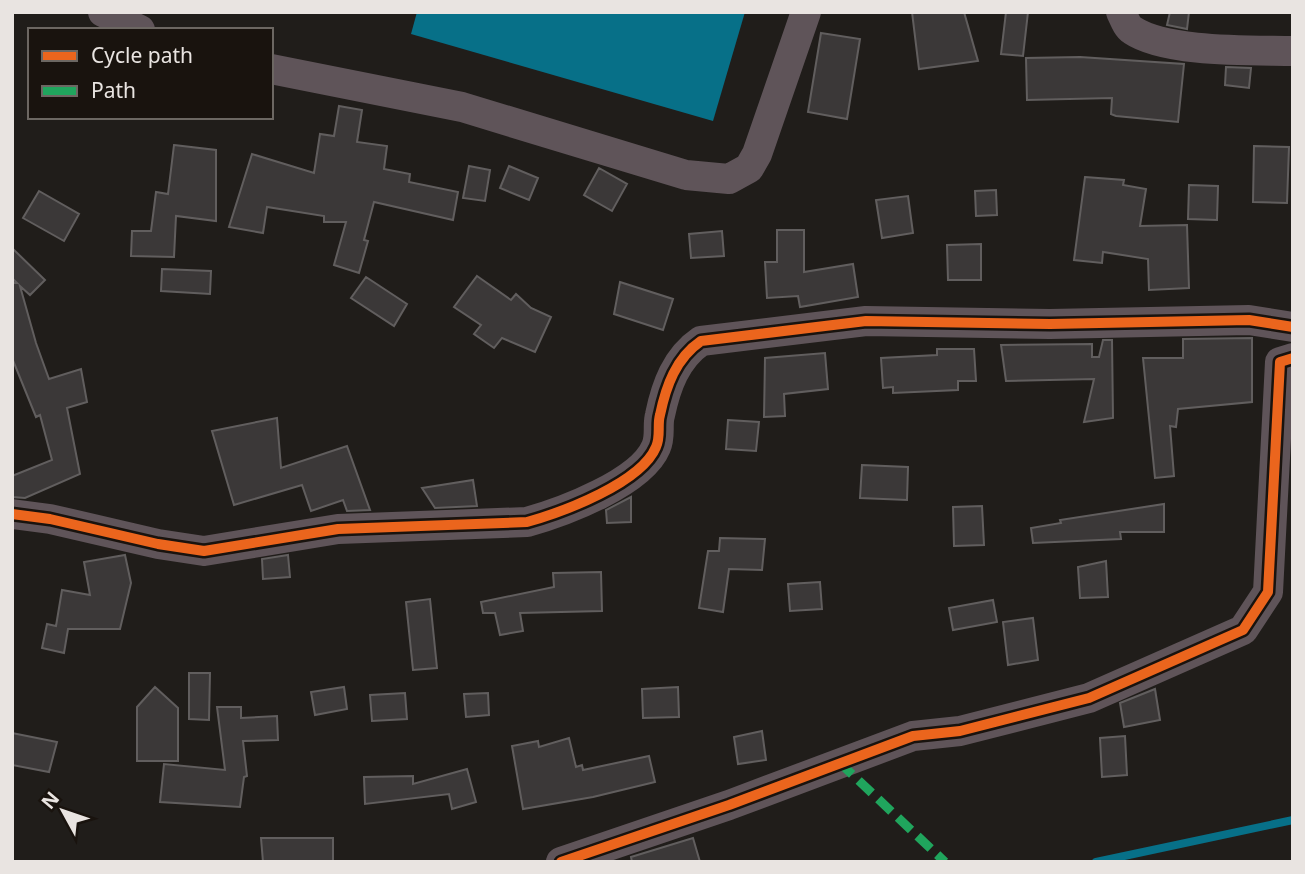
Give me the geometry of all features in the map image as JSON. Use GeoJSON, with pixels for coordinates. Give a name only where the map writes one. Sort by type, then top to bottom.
{"type":"FeatureCollection","features":[{"type":"Feature","properties":{"kind":"street"},"geometry":{"type":"LineString","coordinates":[[103,12],[136,28]]}},
{"type":"Feature","properties":{"kind":"street"},"geometry":{"type":"LineString","coordinates":[[273,68],[462,107],[686,175],[729,179],[749,168],[757,154],[806,12]]}},
{"type":"Feature","properties":{"kind":"street"},"geometry":{"type":"LineString","coordinates":[[1121,12],[1130,29],[1154,40],[1213,49],[1293,51]]}},
{"type":"Feature","properties":{"kind":"street"},"geometry":{"type":"LineString","coordinates":[[12,514],[50,519],[158,544],[204,551],[338,529],[527,522],[555,514],[598,494],[636,470],[656,449],[659,417],[670,380],[685,351],[701,341],[866,321],[1050,324],[1249,320],[1293,327]]}},
{"type":"Feature","properties":{"kind":"street"},"geometry":{"type":"LineString","coordinates":[[561,862],[729,805],[913,736],[960,731],[1089,698],[1244,630],[1268,592],[1280,362],[1293,358]]}},
{"type":"Feature","properties":{"kind":"water"},"geometry":{"type":"Polygon","coordinates":[[[417,12],[745,12],[713,121],[411,34],[417,12]]]}},
{"type":"Feature","properties":{"kind":"building"},"geometry":{"type":"Polygon","coordinates":[[[912,12],[964,12],[978,61],[919,69],[912,12]]]}},
{"type":"Feature","properties":{"kind":"building"},"geometry":{"type":"Polygon","coordinates":[[[1006,12],[1028,12],[1023,56],[1001,54],[1006,12]]]}},
{"type":"Feature","properties":{"kind":"building"},"geometry":{"type":"Polygon","coordinates":[[[1170,12],[1189,12],[1187,29],[1167,25],[1170,12]]]}},
{"type":"Feature","properties":{"kind":"building"},"geometry":{"type":"Polygon","coordinates":[[[821,33],[860,39],[847,119],[808,112],[821,33]]]}},
{"type":"Feature","properties":{"kind":"building"},"geometry":{"type":"Polygon","coordinates":[[[1080,57],[1184,64],[1178,122],[1116,116],[1111,114],[1112,98],[1027,100],[1026,58],[1080,57]]]}},
{"type":"Feature","properties":{"kind":"building"},"geometry":{"type":"Polygon","coordinates":[[[1226,67],[1251,68],[1249,88],[1225,85],[1226,67]]]}},
{"type":"Feature","properties":{"kind":"building"},"geometry":{"type":"Polygon","coordinates":[[[339,106],[362,110],[357,142],[387,146],[384,169],[410,174],[409,182],[458,192],[453,220],[374,202],[364,240],[368,241],[359,273],[334,265],[346,222],[324,222],[324,216],[267,207],[263,233],[229,227],[252,154],[314,173],[320,134],[334,136],[339,106]]]}},
{"type":"Feature","properties":{"kind":"building"},"geometry":{"type":"Polygon","coordinates":[[[174,145],[216,150],[216,221],[176,216],[174,257],[131,256],[132,231],[151,231],[156,192],[168,194],[174,145]]]}},
{"type":"Feature","properties":{"kind":"building"},"geometry":{"type":"Polygon","coordinates":[[[1254,146],[1289,147],[1287,203],[1253,202],[1254,146]]]}},
{"type":"Feature","properties":{"kind":"building"},"geometry":{"type":"Polygon","coordinates":[[[469,166],[490,170],[485,201],[463,198],[469,166]]]}},
{"type":"Feature","properties":{"kind":"building"},"geometry":{"type":"Polygon","coordinates":[[[509,166],[538,178],[529,200],[500,188],[509,166]]]}},
{"type":"Feature","properties":{"kind":"building"},"geometry":{"type":"Polygon","coordinates":[[[599,168],[627,184],[612,211],[584,195],[599,168]]]}},
{"type":"Feature","properties":{"kind":"building"},"geometry":{"type":"Polygon","coordinates":[[[1085,177],[1124,180],[1123,185],[1146,189],[1140,226],[1187,225],[1189,288],[1149,290],[1148,259],[1103,252],[1102,263],[1074,260],[1085,177]]]}},
{"type":"Feature","properties":{"kind":"building"},"geometry":{"type":"Polygon","coordinates":[[[1189,185],[1218,186],[1217,220],[1188,219],[1189,185]]]}},
{"type":"Feature","properties":{"kind":"building"},"geometry":{"type":"Polygon","coordinates":[[[996,190],[997,215],[976,216],[975,191],[996,190]]]}},
{"type":"Feature","properties":{"kind":"building"},"geometry":{"type":"Polygon","coordinates":[[[39,191],[79,214],[64,241],[23,218],[39,191]]]}},
{"type":"Feature","properties":{"kind":"building"},"geometry":{"type":"Polygon","coordinates":[[[908,196],[913,233],[882,238],[876,200],[908,196]]]}},
{"type":"Feature","properties":{"kind":"building"},"geometry":{"type":"Polygon","coordinates":[[[777,230],[804,230],[804,272],[853,264],[858,297],[800,307],[798,296],[767,298],[765,262],[777,262],[777,230]]]}},
{"type":"Feature","properties":{"kind":"building"},"geometry":{"type":"Polygon","coordinates":[[[722,231],[724,256],[691,258],[689,234],[722,231]]]}},
{"type":"Feature","properties":{"kind":"building"},"geometry":{"type":"Polygon","coordinates":[[[981,244],[981,280],[948,280],[947,245],[981,244]]]}},
{"type":"Feature","properties":{"kind":"building"},"geometry":{"type":"Polygon","coordinates":[[[12,248],[45,280],[30,295],[20,286],[49,379],[81,369],[87,402],[67,408],[80,474],[25,498],[12,497],[12,476],[52,460],[40,415],[36,417],[12,358],[12,283],[17,283],[12,278],[12,248]]]}},
{"type":"Feature","properties":{"kind":"building"},"geometry":{"type":"Polygon","coordinates":[[[162,269],[211,271],[210,294],[161,291],[162,269]]]}},
{"type":"Feature","properties":{"kind":"building"},"geometry":{"type":"Polygon","coordinates":[[[477,276],[511,300],[516,294],[531,308],[551,317],[535,352],[502,338],[494,348],[474,334],[481,325],[454,307],[477,276]]]}},
{"type":"Feature","properties":{"kind":"building"},"geometry":{"type":"Polygon","coordinates":[[[366,277],[407,304],[394,326],[351,298],[366,277]]]}},
{"type":"Feature","properties":{"kind":"building"},"geometry":{"type":"Polygon","coordinates":[[[620,282],[673,299],[663,330],[614,314],[620,282]]]}},
{"type":"Feature","properties":{"kind":"building"},"geometry":{"type":"Polygon","coordinates":[[[1252,338],[1252,402],[1178,409],[1176,427],[1170,426],[1174,476],[1155,478],[1143,358],[1183,358],[1183,339],[1252,338]]]}},
{"type":"Feature","properties":{"kind":"building"},"geometry":{"type":"Polygon","coordinates":[[[1103,340],[1112,340],[1113,418],[1084,422],[1094,379],[1006,381],[1001,345],[1092,344],[1092,357],[1099,357],[1103,340]]]}},
{"type":"Feature","properties":{"kind":"building"},"geometry":{"type":"Polygon","coordinates":[[[937,349],[974,349],[976,381],[958,381],[958,390],[893,393],[893,387],[883,388],[881,358],[937,355],[937,349]]]}},
{"type":"Feature","properties":{"kind":"building"},"geometry":{"type":"Polygon","coordinates":[[[825,353],[828,389],[784,394],[785,416],[764,417],[765,358],[825,353]]]}},
{"type":"Feature","properties":{"kind":"building"},"geometry":{"type":"Polygon","coordinates":[[[277,418],[281,468],[347,446],[370,510],[347,511],[343,500],[311,511],[302,485],[234,505],[212,431],[277,418]]]}},
{"type":"Feature","properties":{"kind":"building"},"geometry":{"type":"Polygon","coordinates":[[[728,420],[759,422],[756,451],[726,449],[728,420]]]}},
{"type":"Feature","properties":{"kind":"building"},"geometry":{"type":"Polygon","coordinates":[[[862,465],[908,467],[907,500],[860,498],[862,465]]]}},
{"type":"Feature","properties":{"kind":"building"},"geometry":{"type":"Polygon","coordinates":[[[473,480],[477,506],[435,508],[422,488],[473,480]]]}},
{"type":"Feature","properties":{"kind":"building"},"geometry":{"type":"Polygon","coordinates":[[[631,497],[631,522],[607,523],[606,510],[631,497]]]}},
{"type":"Feature","properties":{"kind":"building"},"geometry":{"type":"Polygon","coordinates":[[[1164,504],[1164,532],[1120,532],[1121,539],[1033,543],[1031,528],[1061,523],[1060,520],[1164,504]]]}},
{"type":"Feature","properties":{"kind":"building"},"geometry":{"type":"Polygon","coordinates":[[[982,506],[984,545],[954,546],[953,507],[982,506]]]}},
{"type":"Feature","properties":{"kind":"building"},"geometry":{"type":"Polygon","coordinates":[[[720,538],[765,539],[762,570],[729,569],[723,612],[699,608],[708,551],[719,551],[720,538]]]}},
{"type":"Feature","properties":{"kind":"building"},"geometry":{"type":"Polygon","coordinates":[[[125,555],[131,583],[120,629],[68,629],[64,653],[42,648],[47,624],[56,626],[62,590],[90,595],[84,562],[125,555]]]}},
{"type":"Feature","properties":{"kind":"building"},"geometry":{"type":"Polygon","coordinates":[[[288,555],[290,577],[263,579],[262,559],[288,555]]]}},
{"type":"Feature","properties":{"kind":"building"},"geometry":{"type":"Polygon","coordinates":[[[1106,561],[1108,597],[1080,598],[1078,567],[1106,561]]]}},
{"type":"Feature","properties":{"kind":"building"},"geometry":{"type":"Polygon","coordinates":[[[601,572],[602,611],[520,613],[523,631],[500,635],[495,613],[483,613],[481,602],[554,587],[553,573],[601,572]]]}},
{"type":"Feature","properties":{"kind":"building"},"geometry":{"type":"Polygon","coordinates":[[[820,582],[822,609],[790,611],[788,584],[820,582]]]}},
{"type":"Feature","properties":{"kind":"building"},"geometry":{"type":"Polygon","coordinates":[[[430,599],[437,668],[413,670],[406,602],[430,599]]]}},
{"type":"Feature","properties":{"kind":"building"},"geometry":{"type":"Polygon","coordinates":[[[993,600],[997,622],[953,630],[949,608],[993,600]]]}},
{"type":"Feature","properties":{"kind":"building"},"geometry":{"type":"Polygon","coordinates":[[[1033,618],[1038,660],[1008,665],[1003,622],[1033,618]]]}},
{"type":"Feature","properties":{"kind":"building"},"geometry":{"type":"Polygon","coordinates":[[[189,673],[210,673],[209,720],[189,719],[189,673]]]}},
{"type":"Feature","properties":{"kind":"building"},"geometry":{"type":"Polygon","coordinates":[[[155,687],[178,708],[178,761],[137,761],[137,707],[155,687]]]}},
{"type":"Feature","properties":{"kind":"building"},"geometry":{"type":"Polygon","coordinates":[[[344,687],[347,709],[315,715],[311,692],[344,687]]]}},
{"type":"Feature","properties":{"kind":"building"},"geometry":{"type":"Polygon","coordinates":[[[678,687],[679,717],[643,718],[642,689],[678,687]]]}},
{"type":"Feature","properties":{"kind":"building"},"geometry":{"type":"Polygon","coordinates":[[[1155,689],[1160,720],[1124,727],[1120,703],[1155,689]]]}},
{"type":"Feature","properties":{"kind":"building"},"geometry":{"type":"Polygon","coordinates":[[[405,693],[407,719],[372,721],[370,695],[405,693]]]}},
{"type":"Feature","properties":{"kind":"building"},"geometry":{"type":"Polygon","coordinates":[[[488,693],[489,715],[466,717],[464,694],[488,693]]]}},
{"type":"Feature","properties":{"kind":"building"},"geometry":{"type":"Polygon","coordinates":[[[217,707],[241,707],[241,718],[277,716],[278,740],[243,741],[247,776],[244,777],[240,807],[160,802],[164,764],[225,770],[217,707]]]}},
{"type":"Feature","properties":{"kind":"building"},"geometry":{"type":"Polygon","coordinates":[[[762,731],[766,760],[738,764],[734,737],[762,731]]]}},
{"type":"Feature","properties":{"kind":"building"},"geometry":{"type":"Polygon","coordinates":[[[12,733],[57,742],[49,772],[12,765],[12,733]]]}},
{"type":"Feature","properties":{"kind":"building"},"geometry":{"type":"Polygon","coordinates":[[[1125,736],[1127,775],[1102,777],[1100,738],[1125,736]]]}},
{"type":"Feature","properties":{"kind":"building"},"geometry":{"type":"Polygon","coordinates":[[[569,738],[576,767],[582,765],[583,770],[649,756],[655,782],[593,797],[523,809],[512,746],[538,741],[539,747],[569,738]]]}},
{"type":"Feature","properties":{"kind":"building"},"geometry":{"type":"Polygon","coordinates":[[[467,769],[476,802],[452,809],[449,794],[365,804],[364,777],[413,776],[413,784],[467,769]]]}},
{"type":"Feature","properties":{"kind":"building"},"geometry":{"type":"Polygon","coordinates":[[[261,838],[333,838],[333,862],[263,862],[261,838]]]}},
{"type":"Feature","properties":{"kind":"building"},"geometry":{"type":"Polygon","coordinates":[[[693,838],[700,862],[632,862],[631,857],[693,838]]]}},
{"type":"Feature","properties":{"kind":"waterway"},"geometry":{"type":"LineString","coordinates":[[1096,862],[1293,820]]}},
{"type":"Feature","properties":{"kind":"marked path"},"geometry":{"type":"LineString","coordinates":[[839,762],[945,862]]}},
{"type":"Feature","properties":{"kind":"cycle path"},"geometry":{"type":"LineString","coordinates":[[12,514],[50,519],[158,544],[204,551],[338,529],[527,522],[599,494],[618,484],[648,460],[656,447],[662,404],[673,374],[685,356],[701,341],[866,321],[1050,324],[1249,320],[1293,327]]}},
{"type":"Feature","properties":{"kind":"cycle path"},"geometry":{"type":"LineString","coordinates":[[561,862],[729,805],[913,736],[960,731],[1089,698],[1243,630],[1268,592],[1280,362],[1293,358]]}}]}
